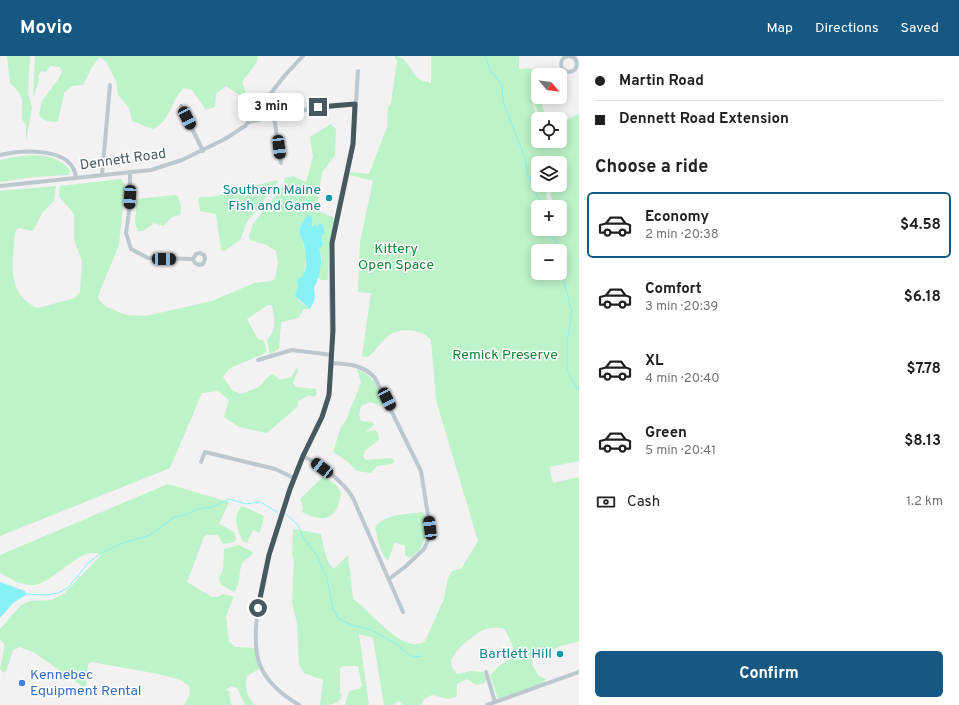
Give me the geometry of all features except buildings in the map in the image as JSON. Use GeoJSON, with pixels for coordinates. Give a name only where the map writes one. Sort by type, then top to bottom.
{"type":"FeatureCollection","features":[{"type":"Feature","properties":{"kind":"street","name":"Dennett Road"},"geometry":{"type":"LineString","coordinates":[[0,186],[130,172],[166,166],[203,151],[230,136],[249,122],[286,74],[303,56]]}},
{"type":"Feature","properties":{"kind":"street"},"geometry":{"type":"LineString","coordinates":[[299,705],[282,693],[265,674],[258,658],[258,605],[267,563],[294,478],[326,407],[332,363],[332,243],[353,144],[358,71]]}},
{"type":"Feature","properties":{"kind":"street"},"geometry":{"type":"LineString","coordinates":[[102,175],[110,85]]}},
{"type":"Feature","properties":{"kind":"street"},"geometry":{"type":"LineString","coordinates":[[249,122],[303,110],[355,104]]}},
{"type":"Feature","properties":{"kind":"street"},"geometry":{"type":"LineString","coordinates":[[181,106],[203,151]]}},
{"type":"Feature","properties":{"kind":"street"},"geometry":{"type":"LineString","coordinates":[[274,117],[281,163]]}},
{"type":"Feature","properties":{"kind":"street"},"geometry":{"type":"LineString","coordinates":[[0,155],[26,151],[56,155],[68,163],[74,171],[76,178]]}},
{"type":"Feature","properties":{"kind":"street"},"geometry":{"type":"LineString","coordinates":[[130,172],[130,205],[126,233],[132,249],[148,258],[193,259]]}},
{"type":"Feature","properties":{"kind":"street"},"geometry":{"type":"LineString","coordinates":[[258,360],[292,350],[332,355]]}},
{"type":"Feature","properties":{"kind":"street"},"geometry":{"type":"LineString","coordinates":[[332,363],[360,366],[375,378],[421,471],[429,523],[429,538],[424,549],[418,556],[389,579]]}},
{"type":"Feature","properties":{"kind":"street"},"geometry":{"type":"LineString","coordinates":[[201,462],[205,452],[275,469],[294,478]]}},
{"type":"Feature","properties":{"kind":"street"},"geometry":{"type":"LineString","coordinates":[[303,456],[348,489],[403,612]]}},
{"type":"Feature","properties":{"kind":"street"},"geometry":{"type":"LineString","coordinates":[[486,672],[495,702]]}},
{"type":"Feature","properties":{"kind":"street"},"geometry":{"type":"LineString","coordinates":[[487,705],[579,672]]}},
{"type":"Feature","properties":{"kind":"green space"},"geometry":{"type":"Polygon","coordinates":[[[7,56],[30,56],[28,94],[32,107],[26,141],[26,125],[22,119],[22,99],[18,91],[10,83],[7,56]]]}},
{"type":"Feature","properties":{"kind":"green space"},"geometry":{"type":"Polygon","coordinates":[[[35,56],[258,56],[257,62],[242,82],[247,97],[242,97],[226,86],[216,94],[215,107],[206,110],[192,90],[184,88],[176,98],[164,121],[153,129],[132,121],[129,108],[118,95],[116,81],[107,63],[100,57],[92,67],[83,85],[72,86],[64,93],[58,121],[43,119],[39,115],[42,101],[59,78],[62,71],[60,67],[50,66],[46,72],[41,71],[38,76],[39,81],[33,98],[35,56]]]}},
{"type":"Feature","properties":{"kind":"green space"},"geometry":{"type":"Polygon","coordinates":[[[394,56],[402,58],[419,79],[431,83],[431,56],[519,56],[519,69],[531,69],[531,104],[533,104],[535,112],[531,112],[531,148],[567,148],[567,119],[579,114],[579,461],[549,467],[553,483],[579,477],[579,641],[561,646],[533,658],[532,665],[539,676],[546,679],[545,682],[498,699],[490,675],[500,665],[512,658],[514,649],[505,629],[486,629],[476,634],[459,648],[451,663],[457,674],[471,671],[483,672],[486,680],[484,683],[476,685],[467,679],[457,684],[457,696],[449,699],[432,695],[424,699],[421,705],[403,705],[399,701],[393,705],[384,705],[373,638],[359,634],[369,705],[345,705],[349,691],[359,689],[362,686],[358,666],[342,666],[340,668],[340,692],[342,696],[336,703],[330,705],[320,705],[323,680],[304,673],[299,665],[297,623],[292,602],[294,561],[292,554],[293,529],[321,534],[327,558],[334,569],[348,555],[353,599],[397,637],[407,642],[416,644],[425,641],[444,599],[448,578],[452,571],[461,569],[478,541],[436,400],[431,340],[422,333],[411,330],[398,331],[385,338],[368,357],[362,356],[371,293],[358,292],[360,242],[373,181],[350,175],[350,172],[369,174],[387,127],[388,108],[391,103],[397,61],[394,56]],[[531,156],[531,192],[546,192],[546,197],[548,200],[531,200],[531,236],[567,236],[567,200],[552,200],[550,192],[567,192],[567,156],[531,156]]]}},
{"type":"Feature","properties":{"kind":"green space"},"geometry":{"type":"Polygon","coordinates":[[[535,104],[542,104],[544,112],[538,112],[535,104]]]}},
{"type":"Feature","properties":{"kind":"green space"},"geometry":{"type":"Polygon","coordinates":[[[331,124],[336,129],[335,155],[322,173],[316,210],[335,218],[329,251],[328,279],[321,280],[318,277],[322,258],[319,250],[323,242],[321,237],[325,231],[323,226],[319,223],[317,227],[315,224],[312,227],[307,216],[300,227],[299,234],[302,238],[306,257],[304,274],[297,282],[298,288],[296,294],[299,301],[310,309],[304,309],[298,318],[281,322],[279,349],[270,354],[267,340],[274,328],[272,305],[268,305],[247,319],[256,336],[260,340],[263,339],[267,351],[264,354],[230,368],[223,377],[232,390],[241,394],[259,387],[268,377],[273,374],[280,380],[291,377],[297,368],[298,370],[293,383],[296,387],[316,389],[317,395],[313,397],[310,395],[298,401],[297,407],[267,433],[239,427],[224,417],[229,400],[218,391],[202,393],[170,468],[0,536],[0,191],[56,186],[54,201],[42,213],[33,231],[19,228],[17,229],[15,235],[13,263],[14,281],[22,297],[38,308],[75,298],[80,292],[82,261],[74,240],[74,214],[59,196],[60,186],[121,179],[125,185],[119,245],[98,296],[99,300],[105,306],[126,315],[146,316],[212,301],[254,283],[271,281],[275,279],[278,262],[276,251],[267,245],[250,240],[249,236],[253,224],[283,186],[285,178],[293,176],[306,182],[313,157],[310,137],[331,124]]]}},
{"type":"Feature","properties":{"kind":"green space"},"geometry":{"type":"Polygon","coordinates":[[[35,155],[54,158],[70,170],[69,175],[33,177],[0,182],[0,160],[35,155]]]}},
{"type":"Feature","properties":{"kind":"green space"},"geometry":{"type":"Polygon","coordinates":[[[277,180],[278,182],[247,222],[240,240],[224,251],[221,250],[216,214],[200,211],[198,198],[212,197],[277,180]]]}},
{"type":"Feature","properties":{"kind":"green space"},"geometry":{"type":"Polygon","coordinates":[[[175,195],[178,196],[181,207],[180,215],[172,217],[163,226],[154,223],[143,231],[138,231],[135,223],[137,199],[175,195]]]}},
{"type":"Feature","properties":{"kind":"green space"},"geometry":{"type":"Polygon","coordinates":[[[357,369],[367,374],[371,378],[380,392],[384,402],[381,406],[370,402],[361,406],[359,415],[361,421],[372,422],[374,425],[366,432],[375,430],[378,433],[379,439],[365,451],[363,457],[366,460],[391,458],[395,461],[391,464],[377,466],[371,473],[357,471],[347,461],[333,452],[341,427],[347,419],[361,382],[357,369]]]}},
{"type":"Feature","properties":{"kind":"green space"},"geometry":{"type":"Polygon","coordinates":[[[324,476],[337,486],[341,493],[339,502],[333,514],[328,517],[317,518],[302,512],[303,507],[300,499],[324,476]]]}},
{"type":"Feature","properties":{"kind":"green space"},"geometry":{"type":"Polygon","coordinates":[[[168,484],[229,502],[219,524],[234,532],[236,540],[234,542],[223,544],[218,535],[207,535],[204,537],[187,582],[212,597],[217,597],[223,594],[234,597],[226,616],[229,642],[235,647],[254,648],[259,669],[247,676],[246,688],[250,699],[255,705],[245,705],[237,688],[232,686],[225,690],[229,691],[231,705],[184,705],[190,694],[189,686],[180,680],[159,674],[91,662],[88,664],[86,686],[83,687],[35,653],[20,647],[13,650],[7,669],[4,673],[0,669],[5,645],[0,639],[0,629],[20,606],[30,601],[51,600],[64,594],[101,555],[94,553],[86,554],[42,583],[30,585],[17,582],[0,573],[0,555],[168,484]]]}},
{"type":"Feature","properties":{"kind":"green space"},"geometry":{"type":"Polygon","coordinates":[[[242,506],[264,516],[260,533],[253,530],[247,543],[243,541],[236,523],[237,514],[242,506]]]}},
{"type":"Feature","properties":{"kind":"green space"},"geometry":{"type":"Polygon","coordinates":[[[423,512],[426,518],[427,531],[426,537],[420,549],[410,558],[405,555],[405,546],[395,542],[388,561],[381,550],[378,541],[375,528],[378,523],[390,517],[423,512]]]}},
{"type":"Feature","properties":{"kind":"green space"},"geometry":{"type":"Polygon","coordinates":[[[239,545],[253,552],[251,556],[242,564],[238,586],[234,592],[221,585],[219,578],[223,570],[224,549],[239,545]]]}},
{"type":"Feature","properties":{"kind":"water"},"geometry":{"type":"Polygon","coordinates":[[[310,215],[312,217],[312,227],[315,224],[317,227],[319,223],[322,224],[325,232],[321,237],[323,244],[319,250],[321,258],[320,269],[318,279],[314,287],[315,298],[310,309],[295,296],[298,288],[297,281],[303,275],[306,266],[303,242],[299,234],[300,227],[307,216],[310,215]]]}},
{"type":"Feature","properties":{"kind":"water"},"geometry":{"type":"Polygon","coordinates":[[[0,582],[25,591],[26,595],[13,603],[0,618],[0,582]]]}},
{"type":"Feature","properties":{"kind":"waterway"},"geometry":{"type":"LineString","coordinates":[[485,56],[491,72],[502,85],[503,102],[525,158],[527,173],[540,200]]}},
{"type":"Feature","properties":{"kind":"waterway"},"geometry":{"type":"LineString","coordinates":[[553,236],[562,252],[564,282],[572,312],[567,341],[567,371],[579,391]]}},
{"type":"Feature","properties":{"kind":"waterway"},"geometry":{"type":"LineString","coordinates":[[26,594],[46,595],[58,593],[68,588],[88,563],[101,553],[123,543],[150,535],[174,517],[185,515],[198,509],[213,507],[229,499],[246,504],[260,502],[277,512]]}},
{"type":"Feature","properties":{"kind":"waterway"},"geometry":{"type":"LineString","coordinates":[[286,514],[298,525],[304,539],[316,554],[327,578],[333,609],[339,619],[352,625],[371,630],[393,642],[414,657],[422,656]]}},
{"type":"Feature","properties":{"kind":"place","name":"Southern Maine Fish and Game"},"geometry":{"type":"Point","coordinates":[329,198]}},
{"type":"Feature","properties":{"kind":"place","name":"Bartlett Hill"},"geometry":{"type":"Point","coordinates":[560,654]}},
{"type":"Feature","properties":{"kind":"place","name":"Kennebec Equipment Rental"},"geometry":{"type":"Point","coordinates":[22,683]}},
{"type":"Feature","properties":{"kind":"route"},"geometry":{"type":"LineString","coordinates":[[258,608],[269,555],[284,506],[303,456],[322,417],[328,400],[331,381],[333,330],[331,265],[332,243],[353,144],[355,104],[347,103],[318,107]]}},
{"type":"Feature","properties":{"kind":"park label","name":"Kittery Open Space"},"geometry":{"type":"Point","coordinates":[396,258]}},
{"type":"Feature","properties":{"kind":"park label","name":"Remick Preserve"},"geometry":{"type":"Point","coordinates":[505,355]}}]}
